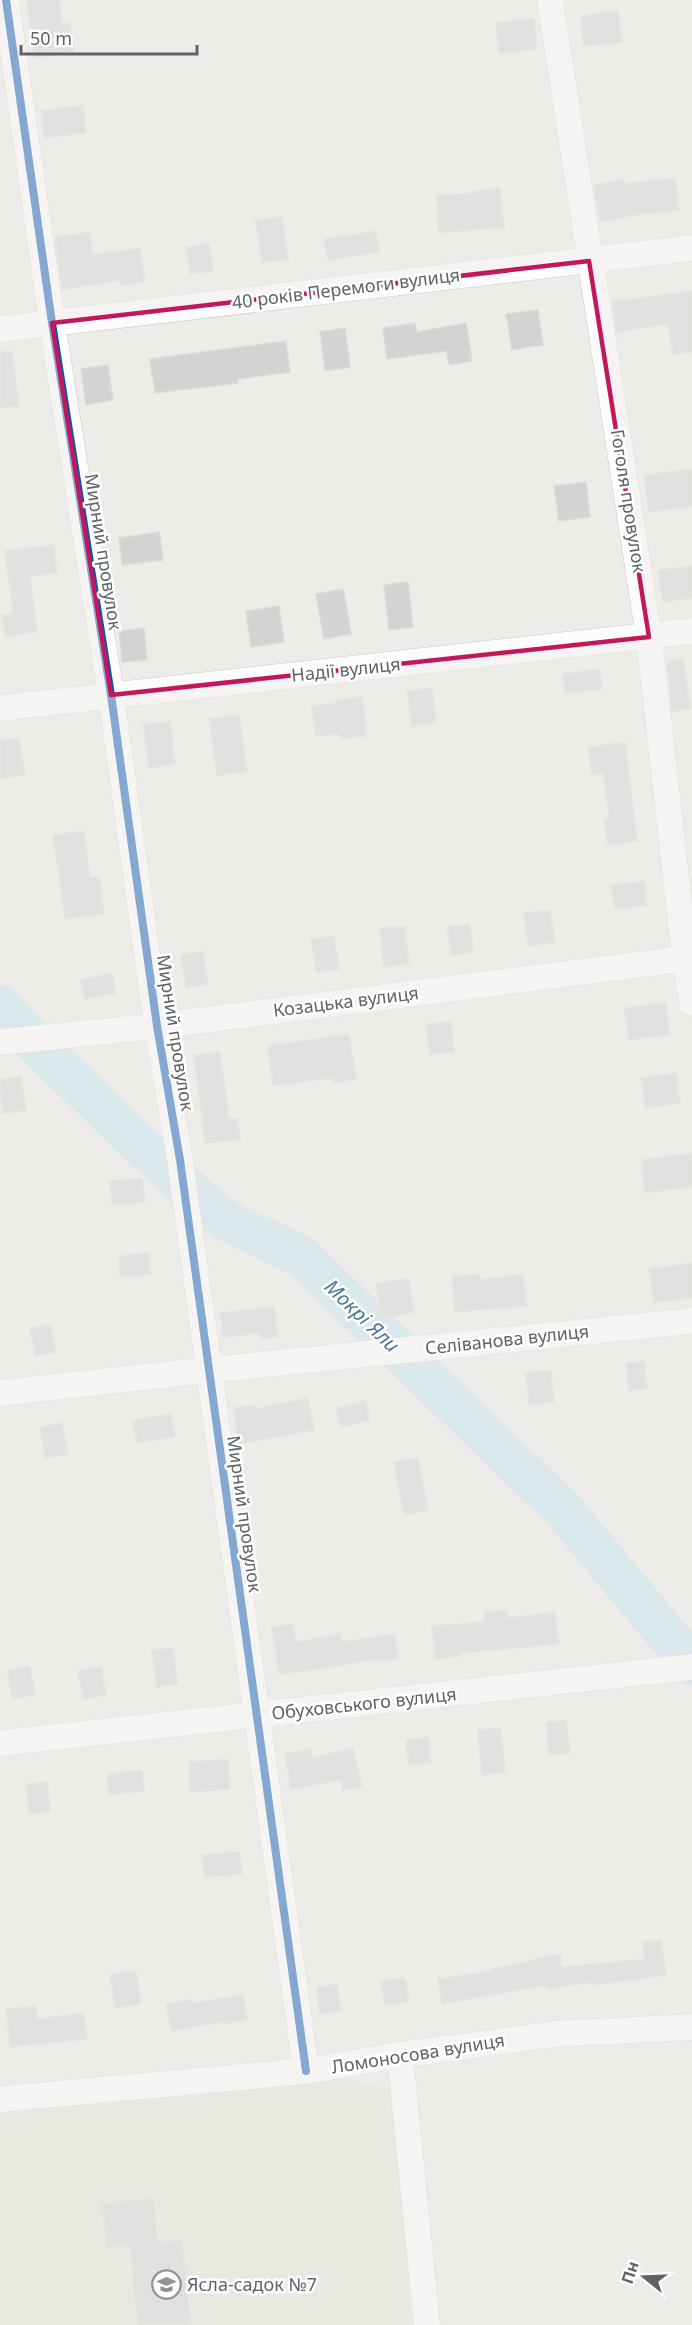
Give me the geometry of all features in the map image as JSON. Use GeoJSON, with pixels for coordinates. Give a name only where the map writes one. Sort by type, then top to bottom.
{"type":"FeatureCollection","features":[{"type":"Feature","properties":{"kind":"street","name":"Мирний провулок"},"geometry":{"type":"LineString","coordinates":[[6,0],[52,323],[111,695],[157,1026],[180,1160],[208,1370],[259,1716],[306,2071]]}},
{"type":"Feature","properties":{"kind":"street","name":"Гоголя провулок"},"geometry":{"type":"LineString","coordinates":[[550,0],[649,637],[692,1003]]}},
{"type":"Feature","properties":{"kind":"street","name":"40 років Перемоги вулиця"},"geometry":{"type":"LineString","coordinates":[[0,329],[692,248]]}},
{"type":"Feature","properties":{"kind":"street","name":"Надії вулиця"},"geometry":{"type":"LineString","coordinates":[[0,708],[692,631]]}},
{"type":"Feature","properties":{"kind":"street","name":"Козацька вулиця"},"geometry":{"type":"LineString","coordinates":[[0,1042],[157,1026],[688,959]]}},
{"type":"Feature","properties":{"kind":"street","name":"Селіванова вулиця"},"geometry":{"type":"LineString","coordinates":[[0,1393],[692,1321]]}},
{"type":"Feature","properties":{"kind":"street","name":"Обуховського вулиця"},"geometry":{"type":"LineString","coordinates":[[0,1743],[692,1667]]}},
{"type":"Feature","properties":{"kind":"street","name":"Ломоносова вулиця"},"geometry":{"type":"LineString","coordinates":[[0,2099],[306,2071],[400,2055],[555,2034],[692,2027]]}},
{"type":"Feature","properties":{"kind":"street"},"geometry":{"type":"LineString","coordinates":[[400,2055],[427,2325]]}},
{"type":"Feature","properties":{"kind":"highlighted area"},"geometry":{"type":"Polygon","coordinates":[[[589,261],[649,637],[111,695],[52,323],[589,261]]]}},
{"type":"Feature","properties":{"kind":"green space"},"geometry":{"type":"Polygon","coordinates":[[[306,2071],[400,2091],[410,2325],[0,2325],[0,2099],[306,2071]]]}},
{"type":"Feature","properties":{"kind":"building"},"geometry":{"type":"Polygon","coordinates":[[[27,0],[59,0],[62,24],[70,23],[74,52],[34,58],[27,0]]]}},
{"type":"Feature","properties":{"kind":"building"},"geometry":{"type":"Polygon","coordinates":[[[618,11],[622,42],[584,46],[581,16],[618,11]]]}},
{"type":"Feature","properties":{"kind":"building"},"geometry":{"type":"Polygon","coordinates":[[[534,18],[537,49],[499,53],[496,23],[534,18]]]}},
{"type":"Feature","properties":{"kind":"building"},"geometry":{"type":"Polygon","coordinates":[[[83,105],[86,133],[44,138],[41,111],[83,105]]]}},
{"type":"Feature","properties":{"kind":"building"},"geometry":{"type":"Polygon","coordinates":[[[675,178],[679,210],[600,222],[594,185],[623,180],[623,184],[675,178]]]}},
{"type":"Feature","properties":{"kind":"building"},"geometry":{"type":"Polygon","coordinates":[[[500,188],[504,227],[439,233],[437,195],[474,193],[474,191],[500,188]]]}},
{"type":"Feature","properties":{"kind":"building"},"geometry":{"type":"Polygon","coordinates":[[[282,217],[288,259],[262,263],[255,220],[282,217]]]}},
{"type":"Feature","properties":{"kind":"building"},"geometry":{"type":"Polygon","coordinates":[[[376,231],[379,252],[328,260],[324,239],[376,231]]]}},
{"type":"Feature","properties":{"kind":"building"},"geometry":{"type":"Polygon","coordinates":[[[89,232],[93,255],[140,248],[145,282],[121,286],[120,280],[62,290],[55,237],[89,232]]]}},
{"type":"Feature","properties":{"kind":"building"},"geometry":{"type":"Polygon","coordinates":[[[209,244],[213,271],[190,274],[186,247],[209,244]]]}},
{"type":"Feature","properties":{"kind":"building"},"geometry":{"type":"Polygon","coordinates":[[[692,291],[692,352],[673,355],[668,324],[617,332],[612,302],[692,291]]]}},
{"type":"Feature","properties":{"kind":"building"},"geometry":{"type":"Polygon","coordinates":[[[538,310],[543,345],[512,350],[506,314],[538,310]]]}},
{"type":"Feature","properties":{"kind":"building"},"geometry":{"type":"Polygon","coordinates":[[[415,323],[417,332],[466,323],[472,361],[449,365],[447,351],[387,359],[383,328],[415,323]]]}},
{"type":"Feature","properties":{"kind":"building"},"geometry":{"type":"Polygon","coordinates":[[[345,328],[350,367],[325,371],[320,332],[345,328]]]}},
{"type":"Feature","properties":{"kind":"building"},"geometry":{"type":"Polygon","coordinates":[[[286,341],[290,372],[238,379],[238,383],[155,393],[150,359],[286,341]]]}},
{"type":"Feature","properties":{"kind":"building"},"geometry":{"type":"Polygon","coordinates":[[[12,351],[19,406],[0,408],[0,352],[12,351]]]}},
{"type":"Feature","properties":{"kind":"building"},"geometry":{"type":"Polygon","coordinates":[[[108,365],[113,400],[86,405],[81,369],[108,365]]]}},
{"type":"Feature","properties":{"kind":"building"},"geometry":{"type":"Polygon","coordinates":[[[692,469],[692,506],[649,512],[644,475],[692,469]]]}},
{"type":"Feature","properties":{"kind":"building"},"geometry":{"type":"Polygon","coordinates":[[[586,482],[590,517],[559,521],[554,486],[586,482]]]}},
{"type":"Feature","properties":{"kind":"building"},"geometry":{"type":"Polygon","coordinates":[[[159,532],[163,560],[122,565],[119,538],[159,532]]]}},
{"type":"Feature","properties":{"kind":"building"},"geometry":{"type":"Polygon","coordinates":[[[54,545],[57,573],[30,576],[37,632],[5,636],[2,615],[13,613],[5,551],[54,545]]]}},
{"type":"Feature","properties":{"kind":"building"},"geometry":{"type":"Polygon","coordinates":[[[692,566],[692,598],[663,602],[658,570],[692,566]]]}},
{"type":"Feature","properties":{"kind":"building"},"geometry":{"type":"Polygon","coordinates":[[[408,582],[413,627],[389,630],[384,585],[408,582]]]}},
{"type":"Feature","properties":{"kind":"building"},"geometry":{"type":"Polygon","coordinates":[[[343,589],[351,634],[324,639],[316,594],[343,589]]]}},
{"type":"Feature","properties":{"kind":"building"},"geometry":{"type":"Polygon","coordinates":[[[279,606],[284,642],[251,647],[246,611],[279,606]]]}},
{"type":"Feature","properties":{"kind":"building"},"geometry":{"type":"Polygon","coordinates":[[[144,628],[147,660],[122,662],[119,631],[144,628]]]}},
{"type":"Feature","properties":{"kind":"building"},"geometry":{"type":"Polygon","coordinates":[[[683,659],[691,709],[672,712],[667,662],[683,659]]]}},
{"type":"Feature","properties":{"kind":"building"},"geometry":{"type":"Polygon","coordinates":[[[600,669],[602,689],[565,693],[563,674],[600,669]]]}},
{"type":"Feature","properties":{"kind":"building"},"geometry":{"type":"Polygon","coordinates":[[[432,688],[436,722],[412,726],[407,691],[432,688]]]}},
{"type":"Feature","properties":{"kind":"building"},"geometry":{"type":"Polygon","coordinates":[[[362,697],[367,736],[340,739],[339,734],[315,736],[312,706],[362,697]]]}},
{"type":"Feature","properties":{"kind":"building"},"geometry":{"type":"Polygon","coordinates":[[[239,715],[247,771],[217,776],[209,719],[239,715]]]}},
{"type":"Feature","properties":{"kind":"building"},"geometry":{"type":"Polygon","coordinates":[[[170,721],[175,764],[149,768],[143,725],[170,721]]]}},
{"type":"Feature","properties":{"kind":"building"},"geometry":{"type":"Polygon","coordinates":[[[19,738],[25,775],[0,779],[0,741],[19,738]]]}},
{"type":"Feature","properties":{"kind":"building"},"geometry":{"type":"Polygon","coordinates":[[[625,742],[637,841],[608,845],[604,819],[609,818],[603,773],[592,775],[588,747],[625,742]]]}},
{"type":"Feature","properties":{"kind":"building"},"geometry":{"type":"Polygon","coordinates":[[[84,831],[90,878],[100,877],[104,914],[65,919],[53,835],[84,831]]]}},
{"type":"Feature","properties":{"kind":"building"},"geometry":{"type":"Polygon","coordinates":[[[644,881],[647,905],[615,909],[611,885],[644,881]]]}},
{"type":"Feature","properties":{"kind":"building"},"geometry":{"type":"Polygon","coordinates":[[[550,910],[555,942],[528,946],[524,913],[550,910]]]}},
{"type":"Feature","properties":{"kind":"building"},"geometry":{"type":"Polygon","coordinates":[[[470,924],[473,952],[451,955],[447,927],[470,924]]]}},
{"type":"Feature","properties":{"kind":"building"},"geometry":{"type":"Polygon","coordinates":[[[405,926],[409,964],[384,967],[380,928],[405,926]]]}},
{"type":"Feature","properties":{"kind":"building"},"geometry":{"type":"Polygon","coordinates":[[[334,936],[339,969],[316,972],[311,939],[334,936]]]}},
{"type":"Feature","properties":{"kind":"building"},"geometry":{"type":"Polygon","coordinates":[[[203,951],[208,984],[186,988],[181,955],[203,951]]]}},
{"type":"Feature","properties":{"kind":"building"},"geometry":{"type":"Polygon","coordinates":[[[112,973],[116,993],[85,999],[81,980],[112,973]]]}},
{"type":"Feature","properties":{"kind":"building"},"geometry":{"type":"Polygon","coordinates":[[[666,1003],[670,1035],[629,1040],[624,1008],[666,1003]]]}},
{"type":"Feature","properties":{"kind":"building"},"geometry":{"type":"Polygon","coordinates":[[[451,1022],[454,1052],[430,1055],[426,1024],[451,1022]]]}},
{"type":"Feature","properties":{"kind":"building"},"geometry":{"type":"Polygon","coordinates":[[[349,1034],[356,1079],[333,1083],[332,1078],[273,1086],[268,1046],[349,1034]]]}},
{"type":"Feature","properties":{"kind":"building"},"geometry":{"type":"Polygon","coordinates":[[[220,1052],[229,1119],[238,1118],[240,1140],[205,1143],[194,1055],[220,1052]]]}},
{"type":"Feature","properties":{"kind":"building"},"geometry":{"type":"Polygon","coordinates":[[[676,1073],[680,1103],[645,1108],[641,1078],[676,1073]]]}},
{"type":"Feature","properties":{"kind":"building"},"geometry":{"type":"Polygon","coordinates":[[[21,1076],[26,1110],[2,1114],[0,1080],[21,1076]]]}},
{"type":"Feature","properties":{"kind":"building"},"geometry":{"type":"Polygon","coordinates":[[[692,1153],[692,1187],[645,1193],[641,1160],[692,1153]]]}},
{"type":"Feature","properties":{"kind":"building"},"geometry":{"type":"Polygon","coordinates":[[[142,1178],[145,1202],[112,1205],[110,1181],[142,1178]]]}},
{"type":"Feature","properties":{"kind":"building"},"geometry":{"type":"Polygon","coordinates":[[[149,1253],[151,1274],[120,1277],[119,1256],[149,1253]]]}},
{"type":"Feature","properties":{"kind":"building"},"geometry":{"type":"Polygon","coordinates":[[[692,1263],[692,1298],[654,1303],[649,1269],[692,1263]]]}},
{"type":"Feature","properties":{"kind":"building"},"geometry":{"type":"Polygon","coordinates":[[[479,1274],[480,1280],[523,1274],[527,1306],[455,1312],[452,1276],[479,1274]]]}},
{"type":"Feature","properties":{"kind":"building"},"geometry":{"type":"Polygon","coordinates":[[[408,1278],[414,1312],[382,1318],[376,1284],[408,1278]]]}},
{"type":"Feature","properties":{"kind":"building"},"geometry":{"type":"Polygon","coordinates":[[[274,1307],[278,1337],[260,1339],[259,1333],[223,1338],[220,1313],[274,1307]]]}},
{"type":"Feature","properties":{"kind":"building"},"geometry":{"type":"Polygon","coordinates":[[[50,1324],[56,1352],[35,1356],[30,1328],[50,1324]]]}},
{"type":"Feature","properties":{"kind":"building"},"geometry":{"type":"Polygon","coordinates":[[[644,1361],[647,1389],[629,1391],[626,1363],[644,1361]]]}},
{"type":"Feature","properties":{"kind":"building"},"geometry":{"type":"Polygon","coordinates":[[[551,1370],[554,1402],[529,1404],[526,1373],[551,1370]]]}},
{"type":"Feature","properties":{"kind":"building"},"geometry":{"type":"Polygon","coordinates":[[[308,1398],[314,1430],[238,1444],[234,1408],[254,1405],[255,1409],[308,1398]]]}},
{"type":"Feature","properties":{"kind":"building"},"geometry":{"type":"Polygon","coordinates":[[[366,1401],[370,1421],[340,1427],[336,1408],[366,1401]]]}},
{"type":"Feature","properties":{"kind":"building"},"geometry":{"type":"Polygon","coordinates":[[[171,1414],[175,1437],[137,1443],[133,1420],[171,1414]]]}},
{"type":"Feature","properties":{"kind":"building"},"geometry":{"type":"Polygon","coordinates":[[[62,1423],[68,1454],[45,1458],[40,1427],[62,1423]]]}},
{"type":"Feature","properties":{"kind":"building"},"geometry":{"type":"Polygon","coordinates":[[[418,1458],[428,1510],[404,1515],[394,1462],[418,1458]]]}},
{"type":"Feature","properties":{"kind":"building"},"geometry":{"type":"Polygon","coordinates":[[[508,1610],[508,1618],[555,1612],[559,1644],[460,1653],[461,1656],[435,1659],[432,1626],[485,1622],[484,1612],[508,1610]]]}},
{"type":"Feature","properties":{"kind":"building"},"geometry":{"type":"Polygon","coordinates":[[[293,1624],[296,1642],[340,1634],[342,1642],[395,1634],[398,1658],[376,1661],[376,1659],[279,1674],[272,1627],[293,1624]]]}},
{"type":"Feature","properties":{"kind":"building"},"geometry":{"type":"Polygon","coordinates":[[[173,1648],[178,1684],[157,1687],[152,1650],[173,1648]]]}},
{"type":"Feature","properties":{"kind":"building"},"geometry":{"type":"Polygon","coordinates":[[[30,1666],[35,1695],[12,1699],[7,1670],[30,1666]]]}},
{"type":"Feature","properties":{"kind":"building"},"geometry":{"type":"Polygon","coordinates":[[[101,1667],[106,1695],[83,1699],[78,1671],[101,1667]]]}},
{"type":"Feature","properties":{"kind":"building"},"geometry":{"type":"Polygon","coordinates":[[[566,1720],[570,1753],[549,1755],[546,1723],[566,1720]]]}},
{"type":"Feature","properties":{"kind":"building"},"geometry":{"type":"Polygon","coordinates":[[[501,1728],[505,1772],[482,1775],[478,1730],[501,1728]]]}},
{"type":"Feature","properties":{"kind":"building"},"geometry":{"type":"Polygon","coordinates":[[[428,1737],[431,1763],[409,1765],[406,1740],[428,1737]]]}},
{"type":"Feature","properties":{"kind":"building"},"geometry":{"type":"Polygon","coordinates":[[[353,1748],[362,1786],[343,1790],[341,1780],[291,1789],[285,1754],[310,1749],[312,1758],[353,1748]]]}},
{"type":"Feature","properties":{"kind":"building"},"geometry":{"type":"Polygon","coordinates":[[[228,1759],[230,1789],[190,1792],[189,1762],[228,1759]]]}},
{"type":"Feature","properties":{"kind":"building"},"geometry":{"type":"Polygon","coordinates":[[[142,1770],[144,1791],[109,1795],[107,1774],[142,1770]]]}},
{"type":"Feature","properties":{"kind":"building"},"geometry":{"type":"Polygon","coordinates":[[[47,1782],[50,1812],[29,1814],[26,1784],[47,1782]]]}},
{"type":"Feature","properties":{"kind":"building"},"geometry":{"type":"Polygon","coordinates":[[[240,1852],[242,1874],[204,1877],[202,1855],[240,1852]]]}},
{"type":"Feature","properties":{"kind":"building"},"geometry":{"type":"Polygon","coordinates":[[[661,1940],[666,1975],[595,1985],[594,1982],[547,1989],[547,1985],[442,2004],[438,1979],[491,1971],[490,1969],[560,1954],[562,1967],[645,1959],[643,1942],[661,1940]]]}},
{"type":"Feature","properties":{"kind":"building"},"geometry":{"type":"Polygon","coordinates":[[[136,1971],[141,2004],[115,2008],[110,1975],[136,1971]]]}},
{"type":"Feature","properties":{"kind":"building"},"geometry":{"type":"Polygon","coordinates":[[[405,1978],[409,2001],[385,2005],[381,1981],[405,1978]]]}},
{"type":"Feature","properties":{"kind":"building"},"geometry":{"type":"Polygon","coordinates":[[[337,1984],[341,2011],[320,2014],[317,1987],[337,1984]]]}},
{"type":"Feature","properties":{"kind":"building"},"geometry":{"type":"Polygon","coordinates":[[[243,1995],[247,2020],[171,2031],[166,2004],[192,1999],[193,2003],[243,1995]]]}},
{"type":"Feature","properties":{"kind":"building"},"geometry":{"type":"Polygon","coordinates":[[[36,2006],[37,2019],[84,2013],[87,2039],[10,2047],[6,2009],[36,2006]]]}},
{"type":"Feature","properties":{"kind":"building"},"geometry":{"type":"Polygon","coordinates":[[[153,2198],[158,2243],[182,2240],[191,2325],[138,2325],[130,2245],[107,2247],[102,2204],[153,2198]]]}},
{"type":"Feature","properties":{"kind":"waterway","name":"Мокрі Яли"},"geometry":{"type":"LineString","coordinates":[[0,1006],[130,1135],[223,1219],[301,1256],[566,1513],[692,1665]]}},
{"type":"Feature","properties":{"kind":"cycle path"},"geometry":{"type":"LineString","coordinates":[[6,0],[52,323],[111,695],[157,1026],[180,1160],[306,2071]]}},
{"type":"Feature","properties":{"kind":"place","name":"Ясла-садок №7"},"geometry":{"type":"Point","coordinates":[166,2285]}}]}
